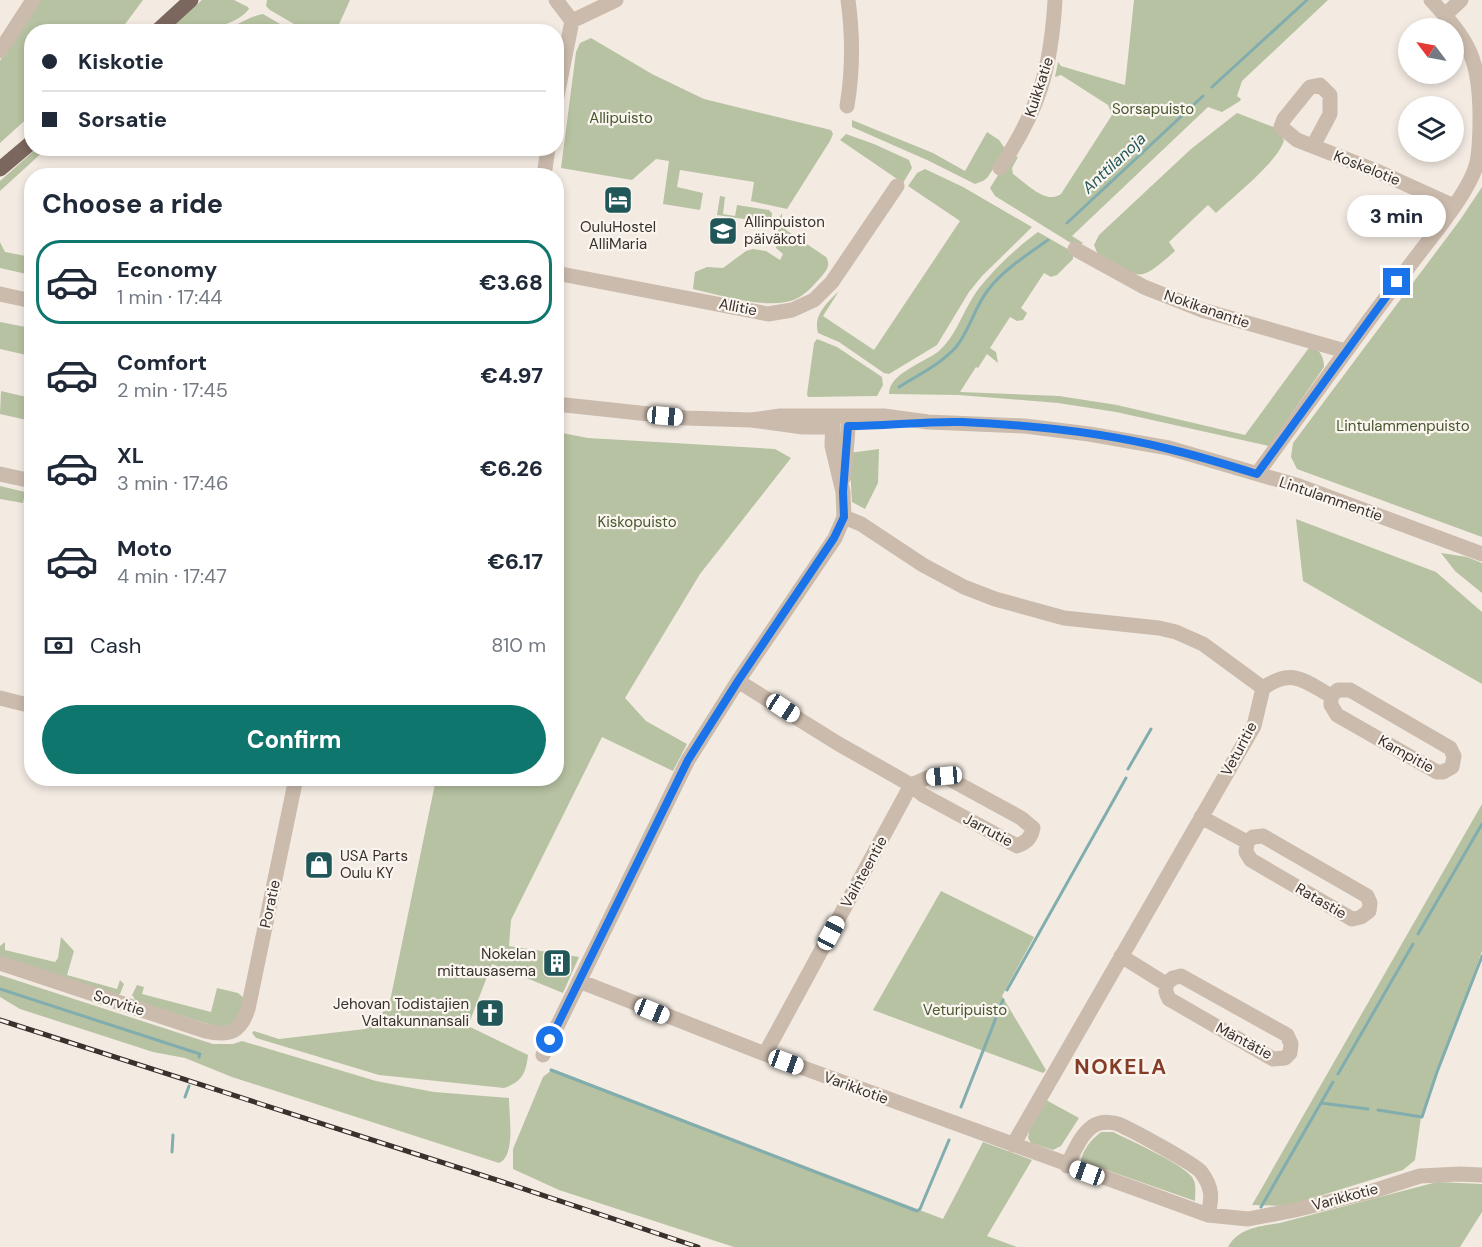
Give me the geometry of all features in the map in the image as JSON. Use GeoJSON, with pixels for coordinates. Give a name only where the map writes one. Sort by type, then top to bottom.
{"type":"FeatureCollection","features":[{"type":"Feature","properties":{"kind":"main road"},"geometry":{"type":"LineString","coordinates":[[164,24],[190,0]]}},
{"type":"Feature","properties":{"kind":"main road"},"geometry":{"type":"LineString","coordinates":[[0,169],[24,149]]}},
{"type":"Feature","properties":{"kind":"street"},"geometry":{"type":"LineString","coordinates":[[0,51],[33,0]]}},
{"type":"Feature","properties":{"kind":"street"},"geometry":{"type":"LineString","coordinates":[[556,0],[572,21],[564,61]]}},
{"type":"Feature","properties":{"kind":"street"},"geometry":{"type":"LineString","coordinates":[[572,21],[616,0]]}},
{"type":"Feature","properties":{"kind":"street"},"geometry":{"type":"LineString","coordinates":[[847,106],[852,70],[848,0]]}},
{"type":"Feature","properties":{"kind":"street","name":"Kuikkatie"},"geometry":{"type":"LineString","coordinates":[[1000,168],[1023,130],[1046,77],[1054,32],[1055,0]]}},
{"type":"Feature","properties":{"kind":"street"},"geometry":{"type":"LineString","coordinates":[[1257,474],[1345,351],[1454,206],[1477,164],[1480,139],[1479,80],[1474,60],[1466,42],[1431,0]]}},
{"type":"Feature","properties":{"kind":"street"},"geometry":{"type":"LineString","coordinates":[[1445,15],[1461,0]]}},
{"type":"Feature","properties":{"kind":"street","name":"Koskelotie"},"geometry":{"type":"LineString","coordinates":[[1313,146],[1379,172],[1454,206]]}},
{"type":"Feature","properties":{"kind":"street","name":"Allitie"},"geometry":{"type":"LineString","coordinates":[[564,275],[768,314],[792,310],[814,300],[832,282],[897,186]]}},
{"type":"Feature","properties":{"kind":"street","name":"Nokikanantie"},"geometry":{"type":"LineString","coordinates":[[1075,249],[1144,287],[1202,310],[1345,351]]}},
{"type":"Feature","properties":{"kind":"street"},"geometry":{"type":"LineString","coordinates":[[0,294],[24,299]]}},
{"type":"Feature","properties":{"kind":"street"},"geometry":{"type":"LineString","coordinates":[[0,304],[24,308]]}},
{"type":"Feature","properties":{"kind":"street","name":"Lintulammentie"},"geometry":{"type":"LineString","coordinates":[[564,405],[686,418],[751,420],[803,427],[832,422],[885,426],[928,422],[1025,426],[1089,434],[1169,448],[1257,474],[1322,494],[1482,554]]}},
{"type":"Feature","properties":{"kind":"street"},"geometry":{"type":"LineString","coordinates":[[832,422],[832,446],[843,492]]}},
{"type":"Feature","properties":{"kind":"street"},"geometry":{"type":"LineString","coordinates":[[543,1055],[688,760],[834,538],[844,517],[843,492],[848,422]]}},
{"type":"Feature","properties":{"kind":"street"},"geometry":{"type":"LineString","coordinates":[[0,474],[24,479]]}},
{"type":"Feature","properties":{"kind":"street"},"geometry":{"type":"LineString","coordinates":[[844,517],[861,524],[922,565],[984,595],[1064,618],[1159,628],[1176,632],[1203,644],[1263,688]]}},
{"type":"Feature","properties":{"kind":"street","name":"Kampitie"},"geometry":{"type":"LineString","coordinates":[[1263,688],[1277,678],[1289,676],[1306,681],[1330,696]]}},
{"type":"Feature","properties":{"kind":"street","name":"Jarrutie"},"geometry":{"type":"LineString","coordinates":[[738,681],[837,743],[911,785],[923,795],[1017,846],[1032,836],[1033,828],[1021,818],[944,776],[927,778],[911,785]]}},
{"type":"Feature","properties":{"kind":"street","name":"Veturitie"},"geometry":{"type":"LineString","coordinates":[[1013,1145],[1254,726],[1263,688]]}},
{"type":"Feature","properties":{"kind":"street","name":"Kampitie"},"geometry":{"type":"LineString","coordinates":[[1338,690],[1350,690],[1450,748],[1454,756],[1452,767],[1443,772],[1437,772],[1337,716],[1330,705],[1330,696],[1338,690]]}},
{"type":"Feature","properties":{"kind":"street"},"geometry":{"type":"LineString","coordinates":[[0,698],[24,704]]}},
{"type":"Feature","properties":{"kind":"street","name":"Vaihteentie"},"geometry":{"type":"LineString","coordinates":[[765,1054],[911,785]]}},
{"type":"Feature","properties":{"kind":"street","name":"Poratie"},"geometry":{"type":"LineString","coordinates":[[239,1028],[244,1022],[248,1009],[294,786]]}},
{"type":"Feature","properties":{"kind":"street","name":"Ratastie"},"geometry":{"type":"LineString","coordinates":[[1201,817],[1247,842]]}},
{"type":"Feature","properties":{"kind":"street","name":"Ratastie"},"geometry":{"type":"LineString","coordinates":[[1263,836],[1367,896],[1370,903],[1369,911],[1361,917],[1352,919],[1251,860],[1246,852],[1247,842],[1253,837],[1263,836]]}},
{"type":"Feature","properties":{"kind":"street","name":"Mäntätie"},"geometry":{"type":"LineString","coordinates":[[1121,956],[1166,984]]}},
{"type":"Feature","properties":{"kind":"street","name":"Sorvitie"},"geometry":{"type":"LineString","coordinates":[[0,963],[205,1031],[220,1034],[239,1028]]}},
{"type":"Feature","properties":{"kind":"street","name":"Mäntätie"},"geometry":{"type":"LineString","coordinates":[[1181,976],[1287,1035],[1291,1044],[1290,1053],[1285,1058],[1273,1059],[1169,999],[1166,984],[1173,978],[1181,976]]}},
{"type":"Feature","properties":{"kind":"street","name":"Varikkotie"},"geometry":{"type":"LineString","coordinates":[[579,981],[765,1054],[1067,1166],[1208,1215],[1248,1220],[1373,1191],[1420,1176],[1482,1175]]}},
{"type":"Feature","properties":{"kind":"street"},"geometry":{"type":"LineString","coordinates":[[1067,1166],[1086,1132],[1098,1123],[1115,1122],[1157,1144],[1200,1171],[1212,1196],[1208,1215]]}},
{"type":"Feature","properties":{"kind":"green space"},"geometry":{"type":"Polygon","coordinates":[[[38,0],[143,0],[125,24],[24,24],[24,121],[0,143],[0,61],[38,0]]]}},
{"type":"Feature","properties":{"kind":"green space"},"geometry":{"type":"Polygon","coordinates":[[[202,0],[234,0],[249,9],[242,16],[225,24],[175,24],[202,0]]]}},
{"type":"Feature","properties":{"kind":"green space"},"geometry":{"type":"Polygon","coordinates":[[[267,0],[350,0],[339,24],[294,24],[266,6],[267,0]]]}},
{"type":"Feature","properties":{"kind":"green space","name":"Sorsapuisto"},"geometry":{"type":"Polygon","coordinates":[[[1134,0],[1328,0],[1242,81],[1237,96],[1241,99],[1240,101],[1222,112],[1208,107],[1072,236],[1083,243],[1074,245],[995,196],[990,188],[1010,156],[1018,157],[1012,168],[1013,174],[1030,187],[1049,197],[1061,194],[1112,115],[1108,105],[1061,75],[1055,77],[1058,62],[1061,66],[1125,85],[1134,0]]]}},
{"type":"Feature","properties":{"kind":"green space"},"geometry":{"type":"Polygon","coordinates":[[[263,14],[280,24],[238,24],[263,14]]]}},
{"type":"Feature","properties":{"kind":"green space","name":"Allipuisto"},"geometry":{"type":"Polygon","coordinates":[[[591,38],[652,74],[704,99],[831,130],[833,134],[787,209],[751,201],[754,182],[680,170],[677,187],[703,193],[700,210],[663,204],[669,161],[656,159],[632,180],[561,168],[576,52],[580,43],[591,38]]]}},
{"type":"Feature","properties":{"kind":"green space"},"geometry":{"type":"Polygon","coordinates":[[[1237,113],[1276,128],[1284,140],[1274,158],[1265,168],[1216,213],[1208,205],[1169,242],[1175,251],[1153,269],[1145,273],[1131,273],[1098,255],[1094,245],[1099,235],[1191,149],[1237,113]]]}},
{"type":"Feature","properties":{"kind":"green space"},"geometry":{"type":"Polygon","coordinates":[[[852,120],[933,153],[965,171],[987,132],[999,140],[1006,150],[987,178],[975,184],[852,127],[852,120]]]}},
{"type":"Feature","properties":{"kind":"green space"},"geometry":{"type":"Polygon","coordinates":[[[846,134],[909,160],[912,168],[903,183],[840,140],[846,134]]]}},
{"type":"Feature","properties":{"kind":"green space"},"geometry":{"type":"Polygon","coordinates":[[[28,156],[38,156],[0,191],[0,181],[28,156]]]}},
{"type":"Feature","properties":{"kind":"green space"},"geometry":{"type":"Polygon","coordinates":[[[925,169],[963,187],[1032,227],[982,276],[969,292],[937,345],[889,374],[884,373],[839,342],[818,333],[817,321],[822,310],[839,291],[823,316],[874,350],[960,221],[908,186],[917,173],[925,169]]]}},
{"type":"Feature","properties":{"kind":"green space","name":"Lintulammenpuisto"},"geometry":{"type":"Polygon","coordinates":[[[1482,187],[1482,537],[1297,469],[1291,457],[1293,443],[1460,220],[1482,187]]]}},
{"type":"Feature","properties":{"kind":"green space"},"geometry":{"type":"Polygon","coordinates":[[[720,196],[725,197],[723,214],[735,216],[737,205],[769,210],[772,213],[771,223],[717,215],[720,196]]]}},
{"type":"Feature","properties":{"kind":"green space"},"geometry":{"type":"Polygon","coordinates":[[[782,213],[782,223],[786,230],[826,257],[827,260],[828,267],[825,272],[806,292],[796,299],[785,302],[759,303],[693,289],[695,272],[707,267],[723,268],[746,251],[753,249],[766,251],[780,260],[783,254],[776,248],[782,213]]]}},
{"type":"Feature","properties":{"kind":"green space"},"geometry":{"type":"Polygon","coordinates":[[[1038,232],[1073,252],[1073,259],[1057,275],[1051,277],[1044,273],[1021,308],[1027,313],[1023,320],[1017,321],[1010,317],[990,348],[996,352],[998,363],[987,354],[960,392],[1059,396],[1117,405],[1245,435],[1312,346],[1321,355],[1324,367],[1269,446],[1116,412],[1058,403],[959,395],[889,394],[895,380],[901,374],[945,345],[973,297],[986,280],[1012,253],[1038,232]]]}},
{"type":"Feature","properties":{"kind":"green space"},"geometry":{"type":"Polygon","coordinates":[[[0,242],[5,252],[24,256],[24,273],[0,268],[0,242]]]}},
{"type":"Feature","properties":{"kind":"green space"},"geometry":{"type":"Polygon","coordinates":[[[0,322],[24,327],[24,354],[0,349],[0,322]]]}},
{"type":"Feature","properties":{"kind":"green space"},"geometry":{"type":"Polygon","coordinates":[[[817,339],[837,347],[882,377],[883,385],[877,396],[808,397],[814,343],[817,339]]]}},
{"type":"Feature","properties":{"kind":"green space"},"geometry":{"type":"Polygon","coordinates":[[[1,391],[24,396],[24,419],[0,414],[1,391]]]}},
{"type":"Feature","properties":{"kind":"green space","name":"Kiskopuisto"},"geometry":{"type":"Polygon","coordinates":[[[564,433],[588,438],[775,449],[791,458],[700,574],[625,698],[646,721],[687,744],[673,771],[602,737],[511,920],[509,946],[579,957],[563,993],[492,964],[468,1026],[528,1055],[522,1076],[515,1083],[504,1088],[379,1075],[256,1038],[252,1033],[254,1031],[279,1039],[365,1029],[389,1006],[435,786],[564,786],[564,433]]]}},
{"type":"Feature","properties":{"kind":"green space"},"geometry":{"type":"Polygon","coordinates":[[[879,449],[878,483],[865,509],[852,502],[849,453],[879,449]]]}},
{"type":"Feature","properties":{"kind":"green space"},"geometry":{"type":"Polygon","coordinates":[[[0,486],[24,492],[23,503],[0,499],[0,486]]]}},
{"type":"Feature","properties":{"kind":"green space"},"geometry":{"type":"Polygon","coordinates":[[[1296,519],[1436,572],[1482,612],[1482,684],[1303,581],[1296,519]]]}},
{"type":"Feature","properties":{"kind":"green space"},"geometry":{"type":"Polygon","coordinates":[[[1441,553],[1467,557],[1482,563],[1482,593],[1455,571],[1441,553]]]}},
{"type":"Feature","properties":{"kind":"green space"},"geometry":{"type":"Polygon","coordinates":[[[1482,804],[1482,951],[1421,1117],[1415,1160],[1403,1170],[1287,1206],[1252,1205],[1482,804]]]}},
{"type":"Feature","properties":{"kind":"green space","name":"Veturipuisto"},"geometry":{"type":"Polygon","coordinates":[[[941,891],[1034,937],[1002,996],[1046,1070],[1043,1073],[873,1010],[941,891]]]}},
{"type":"Feature","properties":{"kind":"green space"},"geometry":{"type":"Polygon","coordinates":[[[61,937],[74,951],[67,975],[117,989],[120,980],[124,984],[120,994],[0,956],[0,946],[5,942],[5,950],[55,962],[58,958],[61,937]]]}},
{"type":"Feature","properties":{"kind":"green space"},"geometry":{"type":"Polygon","coordinates":[[[0,975],[213,1044],[233,1044],[242,1041],[376,1081],[434,1092],[509,1098],[510,1144],[508,1152],[499,1163],[232,1077],[185,1058],[153,1052],[20,1009],[0,997],[0,975]]]}},
{"type":"Feature","properties":{"kind":"green space"},"geometry":{"type":"Polygon","coordinates":[[[137,985],[144,987],[142,994],[211,1012],[217,988],[238,993],[244,998],[239,1018],[232,1025],[217,1027],[136,1001],[132,995],[137,985]]]}},
{"type":"Feature","properties":{"kind":"green space"},"geometry":{"type":"Polygon","coordinates":[[[553,1069],[943,1219],[983,1142],[1032,1160],[987,1236],[1017,1247],[734,1247],[559,1190],[513,1169],[513,1149],[543,1077],[553,1069]]]}},
{"type":"Feature","properties":{"kind":"green space"},"geometry":{"type":"Polygon","coordinates":[[[1046,1100],[1079,1118],[1061,1146],[1053,1150],[1031,1143],[1028,1138],[1030,1127],[1046,1100]]]}},
{"type":"Feature","properties":{"kind":"green space"},"geometry":{"type":"Polygon","coordinates":[[[1101,1132],[1113,1132],[1178,1165],[1192,1177],[1195,1183],[1195,1201],[1081,1161],[1088,1145],[1101,1132]]]}},
{"type":"Feature","properties":{"kind":"green space"},"geometry":{"type":"Polygon","coordinates":[[[1437,1182],[1482,1184],[1482,1212],[1460,1247],[1228,1247],[1238,1236],[1250,1229],[1437,1182]]]}},
{"type":"Feature","properties":{"kind":"waterway","name":"Anttilanoja"},"geometry":{"type":"LineString","coordinates":[[1212,87],[1307,0]]}},
{"type":"Feature","properties":{"kind":"waterway","name":"Anttilanoja"},"geometry":{"type":"LineString","coordinates":[[1067,223],[1203,96]]}},
{"type":"Feature","properties":{"kind":"waterway","name":"Anttilanoja"},"geometry":{"type":"LineString","coordinates":[[899,387],[950,353],[961,340],[983,297],[994,283],[1016,263],[1048,240]]}},
{"type":"Feature","properties":{"kind":"waterway"},"geometry":{"type":"LineString","coordinates":[[1128,769],[1151,729]]}},
{"type":"Feature","properties":{"kind":"waterway"},"geometry":{"type":"LineString","coordinates":[[1007,990],[1126,778]]}},
{"type":"Feature","properties":{"kind":"waterway"},"geometry":{"type":"LineString","coordinates":[[1418,934],[1482,824]]}},
{"type":"Feature","properties":{"kind":"waterway"},"geometry":{"type":"LineString","coordinates":[[1338,1074],[1413,944]]}},
{"type":"Feature","properties":{"kind":"waterway"},"geometry":{"type":"LineString","coordinates":[[1378,1110],[1422,1117],[1482,956]]}},
{"type":"Feature","properties":{"kind":"waterway"},"geometry":{"type":"LineString","coordinates":[[0,989],[200,1054],[199,1057]]}},
{"type":"Feature","properties":{"kind":"waterway"},"geometry":{"type":"LineString","coordinates":[[961,1107],[1003,1000]]}},
{"type":"Feature","properties":{"kind":"waterway"},"geometry":{"type":"LineString","coordinates":[[551,1070],[917,1211],[920,1209],[949,1140]]}},
{"type":"Feature","properties":{"kind":"waterway"},"geometry":{"type":"LineString","coordinates":[[1261,1207],[1333,1082]]}},
{"type":"Feature","properties":{"kind":"waterway"},"geometry":{"type":"LineString","coordinates":[[185,1097],[189,1086]]}},
{"type":"Feature","properties":{"kind":"waterway"},"geometry":{"type":"LineString","coordinates":[[1321,1103],[1368,1109]]}},
{"type":"Feature","properties":{"kind":"waterway"},"geometry":{"type":"LineString","coordinates":[[172,1152],[173,1135]]}},
{"type":"Feature","properties":{"kind":"railway"},"geometry":{"type":"LineString","coordinates":[[0,1020],[698,1247]]}},
{"type":"Feature","properties":{"kind":"place","name":"OuluHostel AlliMaria"},"geometry":{"type":"Point","coordinates":[618,200]}},
{"type":"Feature","properties":{"kind":"place","name":"Allinpuiston päiväkoti"},"geometry":{"type":"Point","coordinates":[723,231]}},
{"type":"Feature","properties":{"kind":"place","name":"USA Parts Oulu KY"},"geometry":{"type":"Point","coordinates":[319,865]}},
{"type":"Feature","properties":{"kind":"place","name":"Nokelan mittausasema"},"geometry":{"type":"Point","coordinates":[557,963]}},
{"type":"Feature","properties":{"kind":"place","name":"Jehovan Todistajien Valtakunnansali"},"geometry":{"type":"Point","coordinates":[490,1013]}},
{"type":"Feature","properties":{"kind":"district","name":"NOKELA"},"geometry":{"type":"Point","coordinates":[1121,1067]}},
{"type":"Feature","properties":{"kind":"route"},"geometry":{"type":"LineString","coordinates":[[550,1040],[688,760],[834,538],[844,517],[843,492],[848,426],[885,426],[928,422],[1025,426],[1169,448],[1257,474],[1397,282]]}}]}
